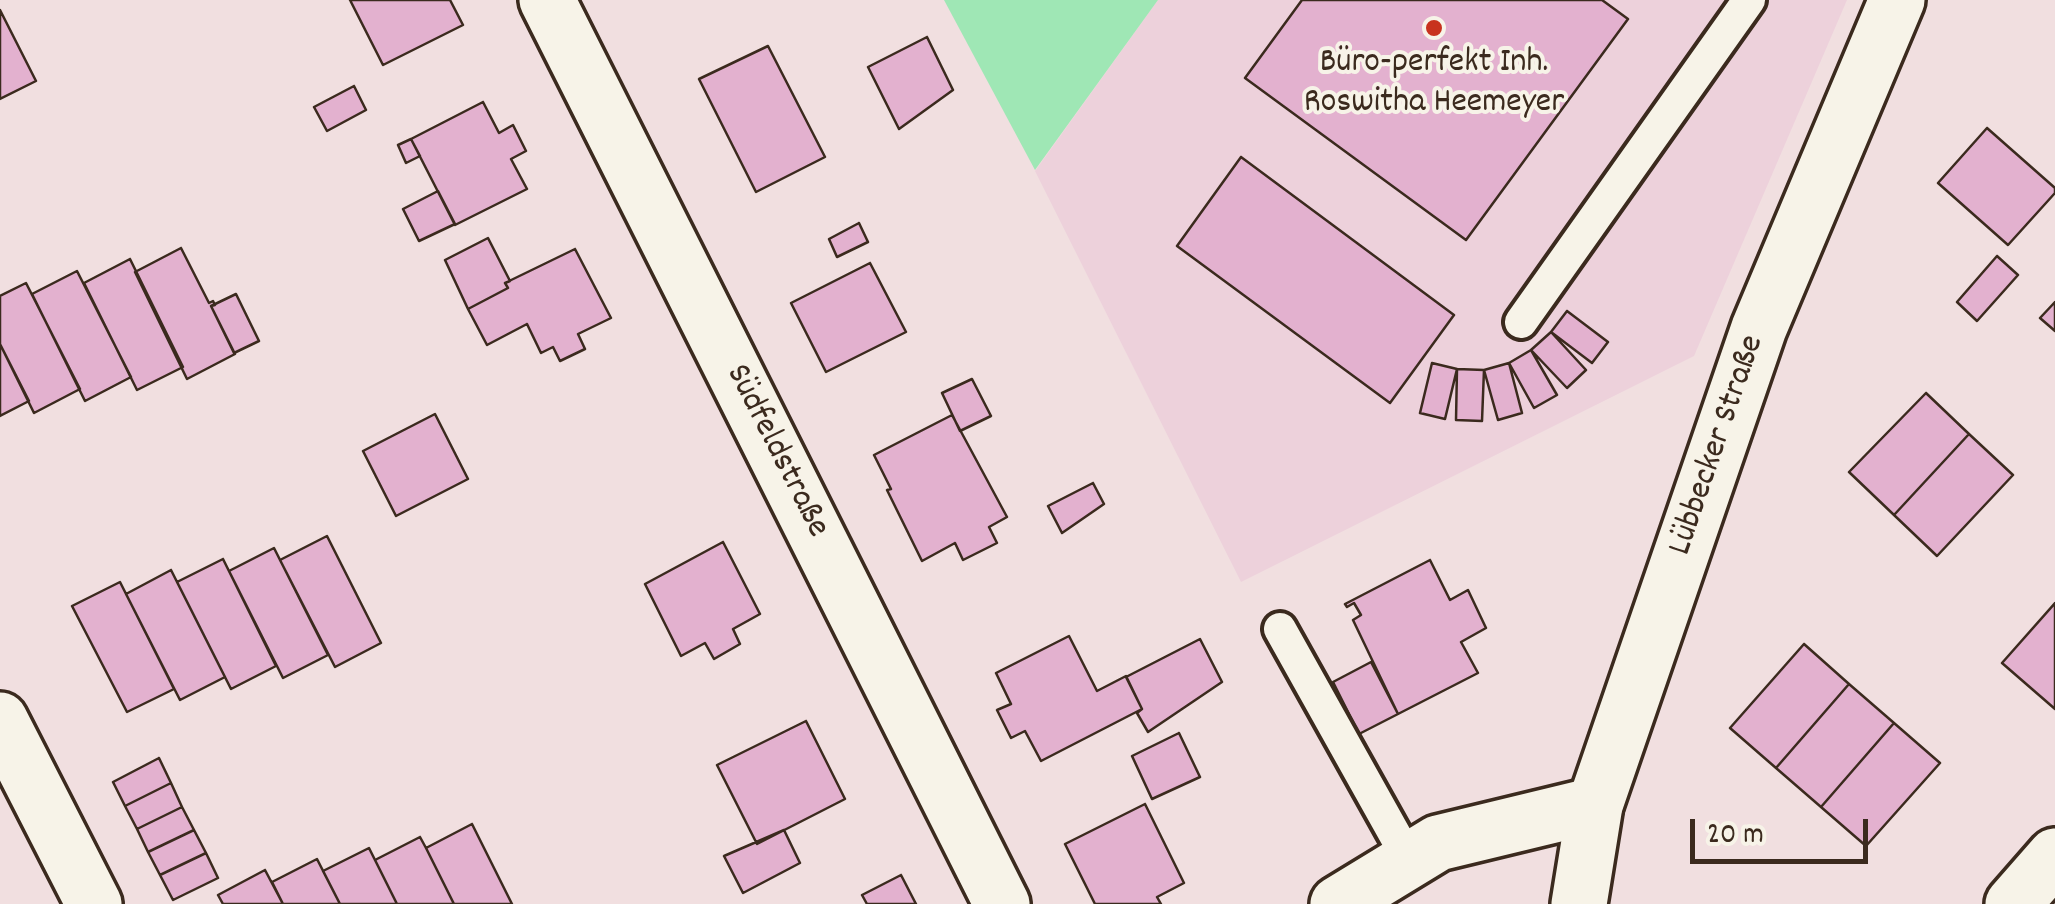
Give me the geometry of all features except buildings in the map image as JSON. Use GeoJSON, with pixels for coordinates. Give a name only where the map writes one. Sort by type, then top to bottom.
{"type":"FeatureCollection","features":[{"type":"Feature","properties":{"kind":"street","name":"Südfeldstraße"},"geometry":{"type":"LineString","coordinates":[[547,0],[1002,904]]}},
{"type":"Feature","properties":{"kind":"street","name":"Lübbecker Straße"},"geometry":{"type":"LineString","coordinates":[[1579,904],[1595,806],[1759,328],[1897,0]]}},
{"type":"Feature","properties":{"kind":"street"},"geometry":{"type":"LineString","coordinates":[[0,720],[94,904]]}},
{"type":"Feature","properties":{"kind":"street"},"geometry":{"type":"LineString","coordinates":[[1338,904],[1438,843],[1595,806]]}},
{"type":"Feature","properties":{"kind":"street"},"geometry":{"type":"LineString","coordinates":[[2013,904],[2055,856]]}},
{"type":"Feature","properties":{"kind":"lane"},"geometry":{"type":"LineString","coordinates":[[1521,322],[1749,0]]}},
{"type":"Feature","properties":{"kind":"lane"},"geometry":{"type":"LineString","coordinates":[[1280,629],[1410,860]]}},
{"type":"Feature","properties":{"kind":"shaded area"},"geometry":{"type":"Polygon","coordinates":[[[1158,0],[1847,0],[1694,356],[1241,582],[1035,171],[1158,0]]]}},
{"type":"Feature","properties":{"kind":"green space"},"geometry":{"type":"Polygon","coordinates":[[[944,0],[1158,0],[1035,170],[944,0]]]}},
{"type":"Feature","properties":{"kind":"place","name":"Büro-perfekt Inh. Roswitha Heemeyer"},"geometry":{"type":"Point","coordinates":[1434,28]}}]}
